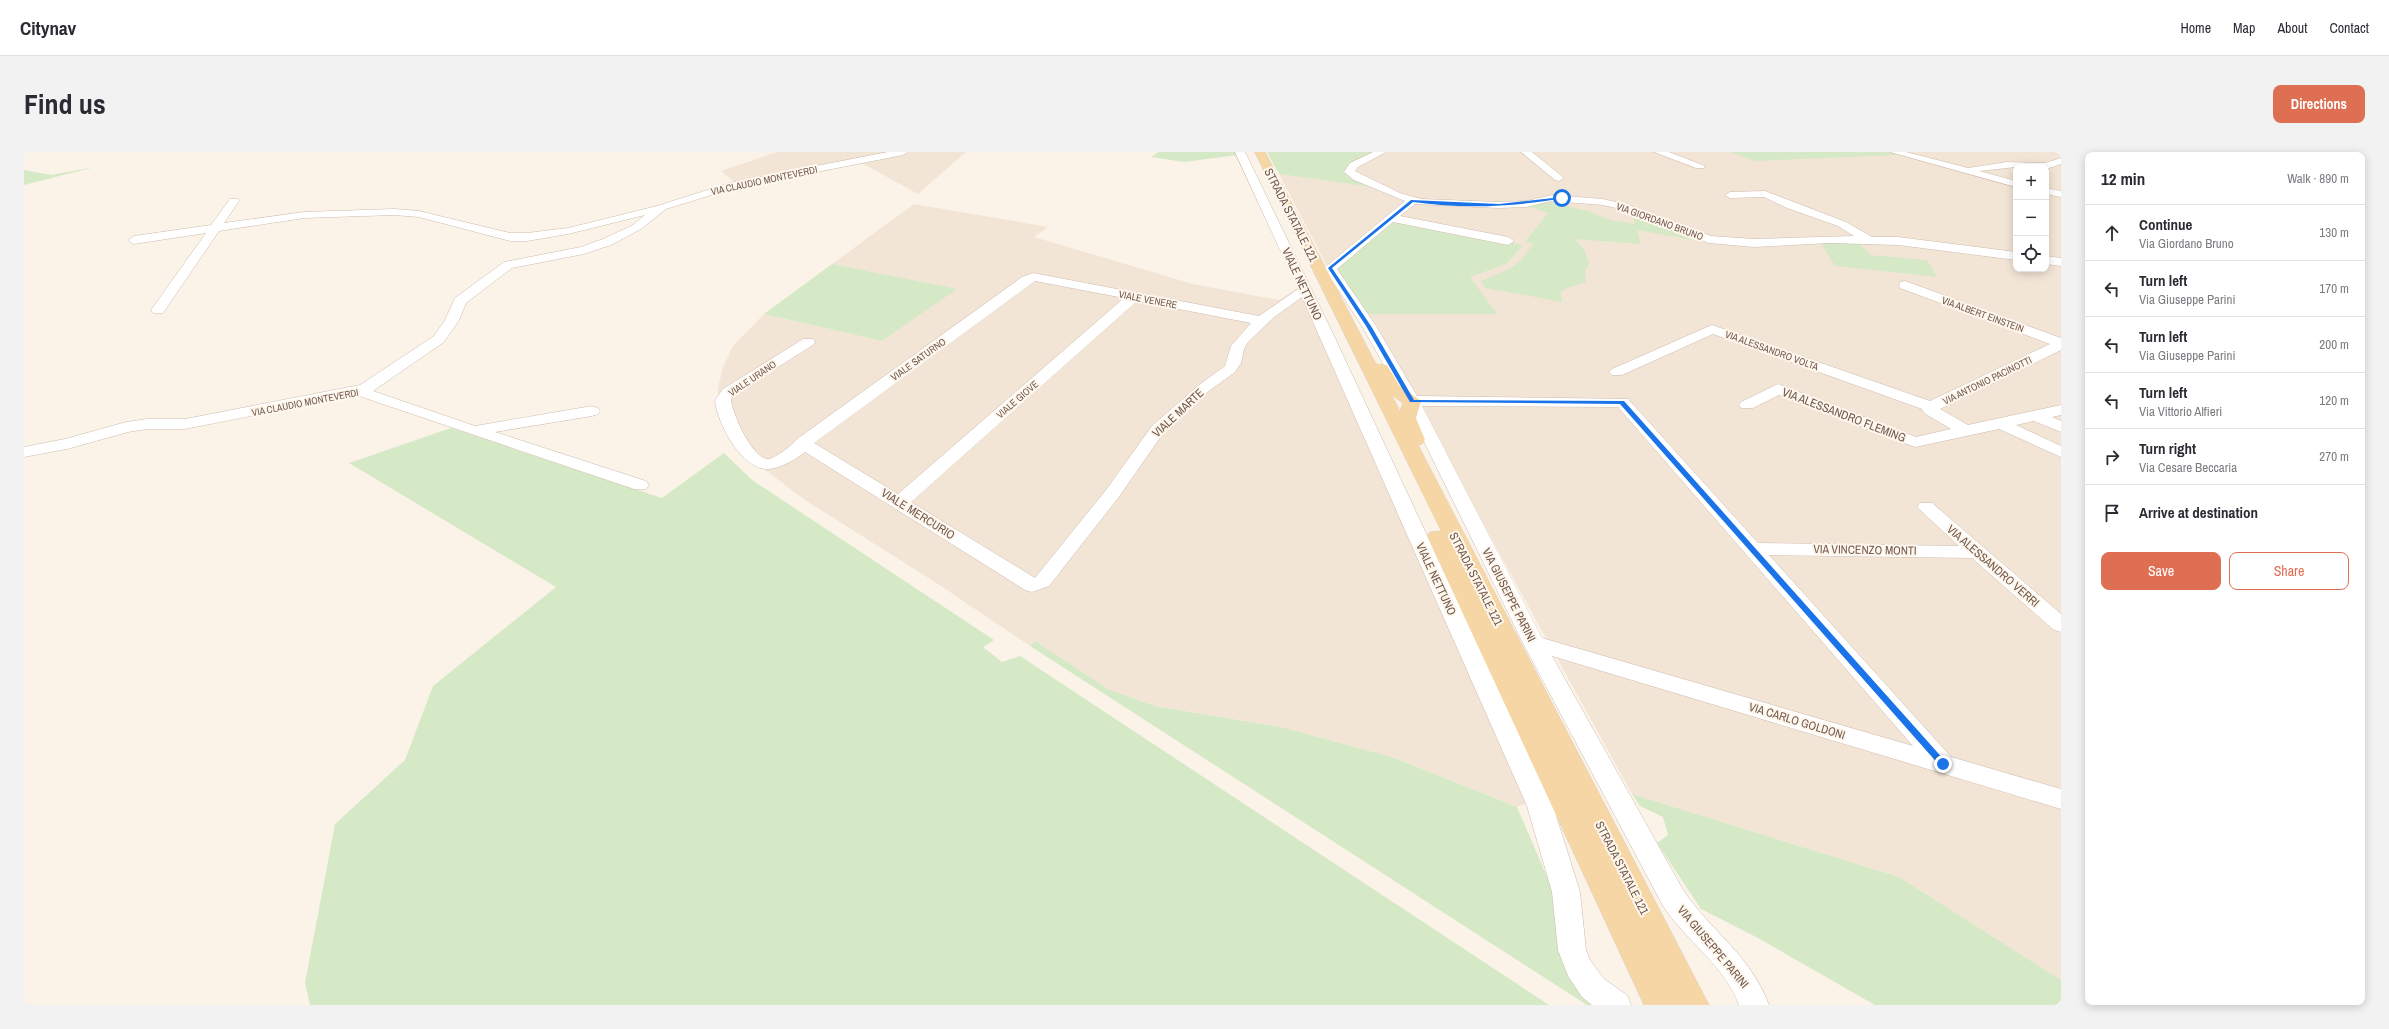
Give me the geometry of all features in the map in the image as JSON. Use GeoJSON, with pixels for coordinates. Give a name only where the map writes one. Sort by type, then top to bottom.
{"type":"FeatureCollection","features":[{"type":"Feature","properties":{"kind":"main road","name":"STRADA STATALE 121"},"geometry":{"type":"LineString","coordinates":[[1250,152],[1459,582],[1661,1005]]}},
{"type":"Feature","properties":{"kind":"main road","name":"STRADA STATALE 121"},"geometry":{"type":"LineString","coordinates":[[1260,152],[1692,1005]]}},
{"type":"Feature","properties":{"kind":"main road"},"geometry":{"type":"LineString","coordinates":[[1342,316],[1359,329],[1393,388],[1412,401],[1407,418],[1424,458],[1425,477]]}},
{"type":"Feature","properties":{"kind":"street","name":"VIA CLAUDIO MONTEVERDI"},"geometry":{"type":"LineString","coordinates":[[24,452],[67,444],[126,427],[147,424],[185,424],[364,389],[439,340],[452,320],[460,301],[501,268],[514,263],[570,253],[607,242],[637,228],[660,208],[744,182],[903,152]]}},
{"type":"Feature","properties":{"kind":"street","name":"VIALE NETTUNO"},"geometry":{"type":"LineString","coordinates":[[1240,152],[1305,290],[1540,806],[1566,892],[1572,950],[1578,967],[1593,988],[1616,1005]]}},
{"type":"Feature","properties":{"kind":"street","name":"VIA GIORDANO BRUNO"},"geometry":{"type":"LineString","coordinates":[[1381,152],[1354,165],[1349,172],[1358,178],[1413,200],[1432,203],[1499,205],[1562,198],[1615,205],[1709,238],[1754,242],[1830,239],[1920,243],[2013,256]]}},
{"type":"Feature","properties":{"kind":"street"},"geometry":{"type":"LineString","coordinates":[[1526,152],[1559,178]]}},
{"type":"Feature","properties":{"kind":"street"},"geometry":{"type":"LineString","coordinates":[[1659,152],[1700,166]]}},
{"type":"Feature","properties":{"kind":"street"},"geometry":{"type":"LineString","coordinates":[[1894,152],[2013,183]]}},
{"type":"Feature","properties":{"kind":"street"},"geometry":{"type":"LineString","coordinates":[[1964,170],[2007,164],[2046,166],[2061,161]]}},
{"type":"Feature","properties":{"kind":"street"},"geometry":{"type":"LineString","coordinates":[[2049,192],[2061,194]]}},
{"type":"Feature","properties":{"kind":"street"},"geometry":{"type":"LineString","coordinates":[[1730,195],[1760,193],[1768,195],[1791,206],[1842,224],[1870,241]]}},
{"type":"Feature","properties":{"kind":"street","name":"VIA GIUSEPPE PARINI"},"geometry":{"type":"LineString","coordinates":[[1413,200],[1330,268],[1369,326],[1412,401],[1534,642],[1672,896],[1688,919],[1733,968],[1751,993],[1754,1005]]}},
{"type":"Feature","properties":{"kind":"street"},"geometry":{"type":"LineString","coordinates":[[158,310],[217,228],[234,201]]}},
{"type":"Feature","properties":{"kind":"street"},"geometry":{"type":"LineString","coordinates":[[134,240],[317,213],[408,213],[510,237],[527,237],[568,231],[660,208]]}},
{"type":"Feature","properties":{"kind":"street"},"geometry":{"type":"LineString","coordinates":[[1390,218],[1508,241]]}},
{"type":"Feature","properties":{"kind":"street"},"geometry":{"type":"LineString","coordinates":[[2049,260],[2061,262]]}},
{"type":"Feature","properties":{"kind":"street","name":"VIALE VENERE"},"geometry":{"type":"LineString","coordinates":[[1033,277],[1262,321]]}},
{"type":"Feature","properties":{"kind":"street","name":"VIALE SATURNO"},"geometry":{"type":"LineString","coordinates":[[803,443],[1033,277]]}},
{"type":"Feature","properties":{"kind":"street","name":"VIA ALBERT EINSTEIN"},"geometry":{"type":"LineString","coordinates":[[1905,285],[2061,344]]}},
{"type":"Feature","properties":{"kind":"street","name":"VIALE MARTE"},"geometry":{"type":"LineString","coordinates":[[1032,586],[1042,582],[1112,494],[1158,429],[1204,388],[1234,365],[1238,345],[1262,321],[1305,290]]}},
{"type":"Feature","properties":{"kind":"street","name":"VIALE GIOVE"},"geometry":{"type":"LineString","coordinates":[[900,502],[1134,296]]}},
{"type":"Feature","properties":{"kind":"street","name":"VIA ALESSANDRO VOLTA"},"geometry":{"type":"LineString","coordinates":[[1617,372],[1712,329],[1931,407]]}},
{"type":"Feature","properties":{"kind":"street","name":"VIALE URANO"},"geometry":{"type":"LineString","coordinates":[[803,443],[799,449],[774,462],[768,464],[761,463],[734,435],[724,412],[723,399],[728,392],[808,342]]}},
{"type":"Feature","properties":{"kind":"street","name":"VIA ANTONIO PACINOTTI"},"geometry":{"type":"LineString","coordinates":[[1966,431],[1930,410],[1931,407],[2061,344]]}},
{"type":"Feature","properties":{"kind":"street","name":"VIA ALESSANDRO FLEMING"},"geometry":{"type":"LineString","coordinates":[[1748,405],[1778,390],[1915,442],[2061,410]]}},
{"type":"Feature","properties":{"kind":"street"},"geometry":{"type":"LineString","coordinates":[[358,391],[473,431],[640,485]]}},
{"type":"Feature","properties":{"kind":"street"},"geometry":{"type":"LineString","coordinates":[[1412,401],[1622,402],[1943,764]]}},
{"type":"Feature","properties":{"kind":"street"},"geometry":{"type":"LineString","coordinates":[[473,431],[592,411]]}},
{"type":"Feature","properties":{"kind":"street"},"geometry":{"type":"LineString","coordinates":[[2036,416],[2061,427]]}},
{"type":"Feature","properties":{"kind":"street"},"geometry":{"type":"LineString","coordinates":[[2000,424],[2060,452]]}},
{"type":"Feature","properties":{"kind":"street","name":"VIALE MERCURIO"},"geometry":{"type":"LineString","coordinates":[[803,443],[900,502],[1032,586]]}},
{"type":"Feature","properties":{"kind":"street","name":"VIA ALESSANDRO VERRI"},"geometry":{"type":"LineString","coordinates":[[1926,507],[2061,625]]}},
{"type":"Feature","properties":{"kind":"street","name":"VIA VINCENZO MONTI"},"geometry":{"type":"LineString","coordinates":[[1753,549],[1978,552]]}},
{"type":"Feature","properties":{"kind":"street","name":"VIA CARLO GOLDONI"},"geometry":{"type":"LineString","coordinates":[[1534,642],[2061,799]]}},
{"type":"Feature","properties":{"kind":"shaded area"},"geometry":{"type":"Polygon","coordinates":[[[777,152],[966,152],[918,194],[858,161],[738,185],[721,171],[777,152]]]}},
{"type":"Feature","properties":{"kind":"shaded area"},"geometry":{"type":"Polygon","coordinates":[[[1376,152],[2061,152],[2061,980],[1899,877],[1632,794],[1434,435],[1365,328],[1348,306],[1279,174],[1371,186],[1347,172],[1346,168],[1376,152]]]}},
{"type":"Feature","properties":{"kind":"shaded area"},"geometry":{"type":"Polygon","coordinates":[[[914,204],[1048,227],[1034,237],[1193,284],[1279,300],[1299,287],[1544,797],[1517,807],[1392,757],[1281,727],[1155,706],[1110,690],[1035,641],[1030,646],[938,584],[805,500],[752,460],[718,399],[718,388],[723,367],[733,346],[764,314],[882,341],[956,289],[832,264],[914,204]]]}},
{"type":"Feature","properties":{"kind":"green space"},"geometry":{"type":"Polygon","coordinates":[[[1159,152],[1236,152],[1237,155],[1184,162],[1151,157],[1159,152]]]}},
{"type":"Feature","properties":{"kind":"green space"},"geometry":{"type":"Polygon","coordinates":[[[1267,152],[1376,152],[1349,165],[1346,168],[1347,172],[1373,187],[1279,174],[1267,152]]]}},
{"type":"Feature","properties":{"kind":"green space"},"geometry":{"type":"Polygon","coordinates":[[[1730,152],[1887,152],[1897,155],[1756,161],[1730,152]]]}},
{"type":"Feature","properties":{"kind":"green space"},"geometry":{"type":"Polygon","coordinates":[[[95,167],[24,185],[24,170],[51,175],[95,167]]]}},
{"type":"Feature","properties":{"kind":"green space"},"geometry":{"type":"Polygon","coordinates":[[[1544,201],[1588,211],[1610,220],[1634,224],[1634,212],[1698,237],[1698,241],[1637,230],[1641,244],[1574,239],[1584,249],[1589,264],[1585,272],[1586,282],[1565,289],[1561,292],[1562,302],[1485,288],[1481,281],[1511,268],[1521,260],[1533,244],[1525,242],[1548,213],[1522,205],[1544,201]]]}},
{"type":"Feature","properties":{"kind":"green space"},"geometry":{"type":"Polygon","coordinates":[[[1391,220],[1523,245],[1506,264],[1470,277],[1497,314],[1367,314],[1360,301],[1355,300],[1335,266],[1391,220]]]}},
{"type":"Feature","properties":{"kind":"green space"},"geometry":{"type":"Polygon","coordinates":[[[1820,242],[1858,242],[1870,255],[1927,260],[1937,277],[1835,266],[1820,242]]]}},
{"type":"Feature","properties":{"kind":"green space"},"geometry":{"type":"Polygon","coordinates":[[[832,264],[957,289],[882,341],[764,314],[832,264]]]}},
{"type":"Feature","properties":{"kind":"green space"},"geometry":{"type":"Polygon","coordinates":[[[451,428],[662,498],[724,453],[752,480],[994,640],[983,647],[1002,662],[1020,656],[1549,1005],[310,1005],[305,983],[335,824],[405,760],[433,686],[556,587],[349,463],[451,428]]]}},
{"type":"Feature","properties":{"kind":"green space"},"geometry":{"type":"Polygon","coordinates":[[[1035,641],[1110,690],[1155,706],[1281,727],[1392,757],[1517,807],[1602,1005],[1587,1005],[1030,646],[1035,641]]]}},
{"type":"Feature","properties":{"kind":"green space"},"geometry":{"type":"Polygon","coordinates":[[[1632,794],[1899,877],[2061,980],[2061,1005],[1875,1005],[1758,938],[1701,909],[1657,843],[1668,835],[1663,817],[1640,806],[1632,794]]]}},
{"type":"Feature","properties":{"kind":"route"},"geometry":{"type":"LineString","coordinates":[[1562,198],[1543,199],[1526,204],[1511,205],[1432,203],[1413,200],[1330,268],[1369,326],[1412,401],[1622,402],[1943,764]]}}]}
